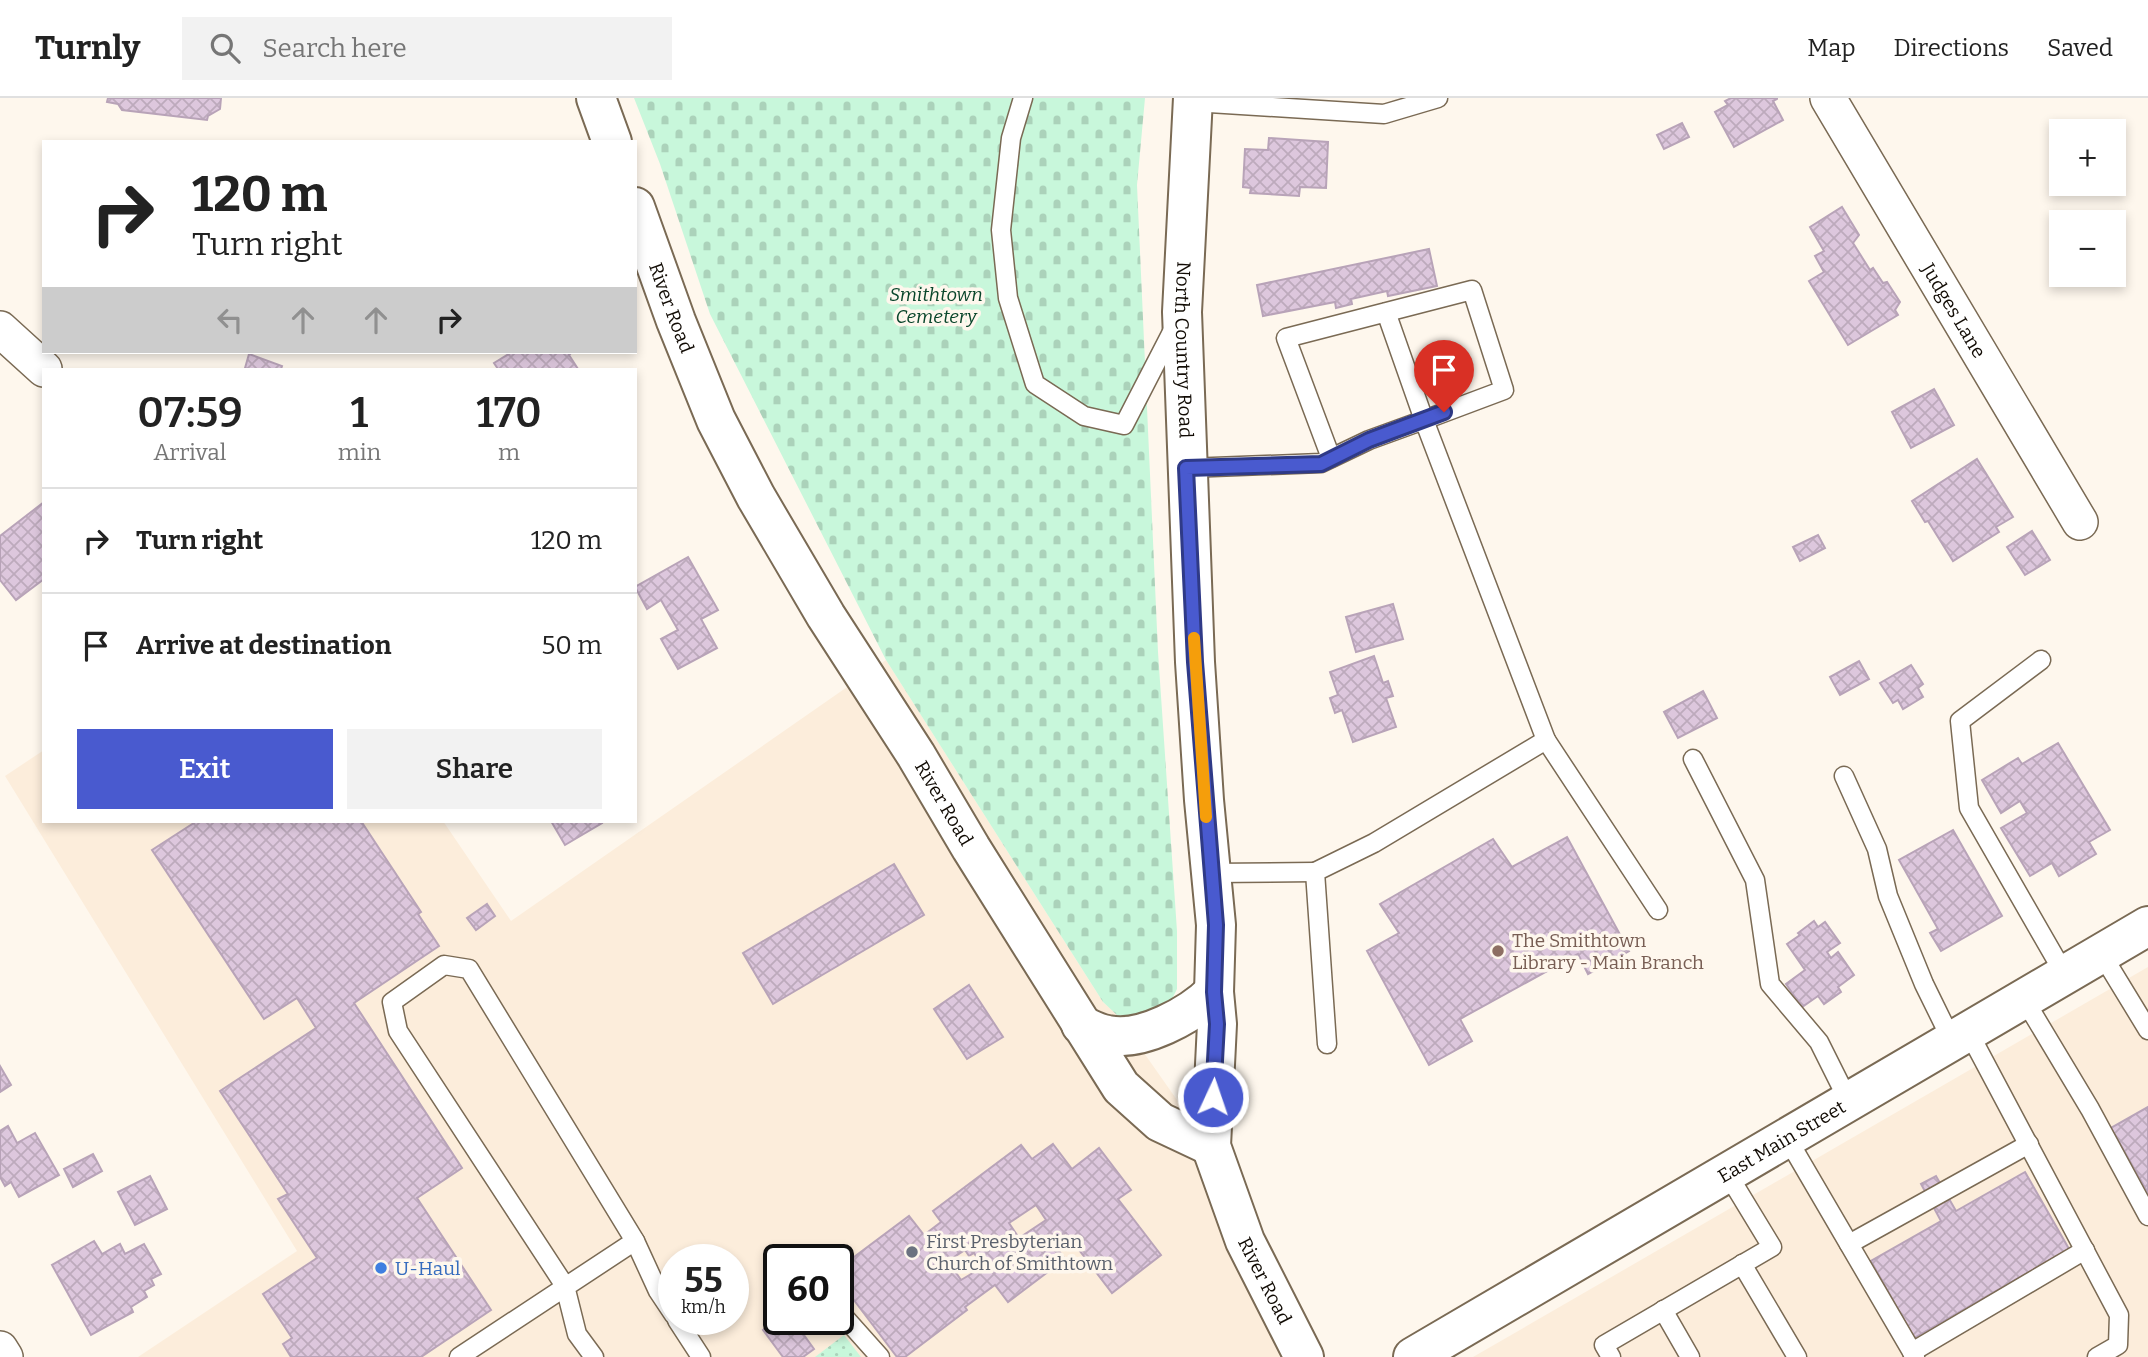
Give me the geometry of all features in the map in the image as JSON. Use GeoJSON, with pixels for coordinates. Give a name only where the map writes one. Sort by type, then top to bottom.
{"type":"FeatureCollection","features":[{"type":"Feature","properties":{"kind":"main road"},"geometry":{"type":"LineString","coordinates":[[596,98],[611,140]]}},
{"type":"Feature","properties":{"kind":"main road","name":"North Country Road"},"geometry":{"type":"LineString","coordinates":[[1193,100],[1182,312],[1195,662],[1216,925],[1214,992],[1217,1024],[1211,1146]]}},
{"type":"Feature","properties":{"kind":"main road","name":"River Road"},"geometry":{"type":"LineString","coordinates":[[637,213],[676,321],[716,420],[756,497],[826,616],[1121,1087],[1160,1122],[1211,1146],[1245,1241],[1304,1357]]}},
{"type":"Feature","properties":{"kind":"main road","name":"East Main Street"},"geometry":{"type":"LineString","coordinates":[[1413,1357],[2148,926]]}},
{"type":"Feature","properties":{"kind":"main road"},"geometry":{"type":"LineString","coordinates":[[1082,1025],[1108,1035],[1137,1034],[1202,1005],[1214,992]]}},
{"type":"Feature","properties":{"kind":"street","name":"Judges Lane"},"geometry":{"type":"LineString","coordinates":[[1828,98],[2080,522]]}},
{"type":"Feature","properties":{"kind":"street"},"geometry":{"type":"LineString","coordinates":[[0,329],[43,368]]}},
{"type":"Feature","properties":{"kind":"street"},"geometry":{"type":"LineString","coordinates":[[0,1349],[5,1357]]}},
{"type":"Feature","properties":{"kind":"lane"},"geometry":{"type":"LineString","coordinates":[[1023,98],[1011,138],[1001,229],[1008,298],[1035,384],[1084,416],[1124,425],[1182,312]]}},
{"type":"Feature","properties":{"kind":"lane"},"geometry":{"type":"LineString","coordinates":[[1193,100],[1384,114],[1438,98]]}},
{"type":"Feature","properties":{"kind":"lane"},"geometry":{"type":"LineString","coordinates":[[1186,468],[1321,464],[1369,440],[1504,390],[1472,289],[1286,338],[1331,457]]}},
{"type":"Feature","properties":{"kind":"lane"},"geometry":{"type":"LineString","coordinates":[[1386,312],[1424,420],[1546,740],[1658,910]]}},
{"type":"Feature","properties":{"kind":"lane"},"geometry":{"type":"LineString","coordinates":[[2041,660],[1960,721],[1969,808],[2065,975]]}},
{"type":"Feature","properties":{"kind":"lane"},"geometry":{"type":"LineString","coordinates":[[1211,873],[1315,872],[1374,843],[1546,740]]}},
{"type":"Feature","properties":{"kind":"lane"},"geometry":{"type":"LineString","coordinates":[[1693,759],[1755,880],[1770,984],[1819,1042],[1849,1102]]}},
{"type":"Feature","properties":{"kind":"lane"},"geometry":{"type":"LineString","coordinates":[[1844,776],[1877,849],[1888,896],[1924,984],[2029,1144],[2119,1315],[2118,1345],[2097,1357]]}},
{"type":"Feature","properties":{"kind":"lane"},"geometry":{"type":"LineString","coordinates":[[1315,872],[1327,1044]]}},
{"type":"Feature","properties":{"kind":"lane"},"geometry":{"type":"LineString","coordinates":[[2101,953],[2148,1030]]}},
{"type":"Feature","properties":{"kind":"lane"},"geometry":{"type":"LineString","coordinates":[[594,1357],[578,1334],[565,1286],[398,1031],[392,1002],[444,965],[469,969],[635,1241],[658,1291]]}},
{"type":"Feature","properties":{"kind":"lane"},"geometry":{"type":"LineString","coordinates":[[2024,999],[2090,1109],[2148,1216]]}},
{"type":"Feature","properties":{"kind":"lane"},"geometry":{"type":"LineString","coordinates":[[1787,1138],[1913,1354],[2085,1250]]}},
{"type":"Feature","properties":{"kind":"lane"},"geometry":{"type":"LineString","coordinates":[[1849,1244],[2029,1144]]}},
{"type":"Feature","properties":{"kind":"lane"},"geometry":{"type":"LineString","coordinates":[[1611,1357],[1604,1345],[1772,1247],[1727,1173]]}},
{"type":"Feature","properties":{"kind":"lane"},"geometry":{"type":"LineString","coordinates":[[460,1357],[635,1241]]}},
{"type":"Feature","properties":{"kind":"lane"},"geometry":{"type":"LineString","coordinates":[[1742,1264],[1797,1357]]}},
{"type":"Feature","properties":{"kind":"lane"},"geometry":{"type":"LineString","coordinates":[[1663,1310],[1690,1357]]}},
{"type":"Feature","properties":{"kind":"lane"},"geometry":{"type":"LineString","coordinates":[[854,1329],[880,1357]]}},
{"type":"Feature","properties":{"kind":"lane"},"geometry":{"type":"LineString","coordinates":[[687,1335],[701,1357]]}},
{"type":"Feature","properties":{"kind":"shaded area"},"geometry":{"type":"Polygon","coordinates":[[[886,660],[1103,1002],[1118,1016],[1215,1154],[1302,1357],[138,1357],[297,1251],[5,776],[42,751],[42,823],[444,823],[511,921],[886,660]]]}},
{"type":"Feature","properties":{"kind":"shaded area"},"geometry":{"type":"Polygon","coordinates":[[[2148,967],[2148,1357],[1473,1357],[2148,967]]]}},
{"type":"Feature","properties":{"kind":"green space","name":"Smithtown Cemetery"},"geometry":{"type":"Polygon","coordinates":[[[634,98],[1145,98],[1137,185],[1158,652],[1177,931],[1177,989],[1171,1001],[1138,1018],[1118,1016],[1103,1002],[886,660],[710,314],[660,164],[634,98]]]}},
{"type":"Feature","properties":{"kind":"green space"},"geometry":{"type":"Polygon","coordinates":[[[844,1335],[861,1357],[815,1357],[844,1335]]]}},
{"type":"Feature","properties":{"kind":"building"},"geometry":{"type":"Polygon","coordinates":[[[108,98],[221,98],[220,109],[208,116],[207,120],[122,110],[118,104],[107,102],[108,98]]]}},
{"type":"Feature","properties":{"kind":"building"},"geometry":{"type":"Polygon","coordinates":[[[1731,98],[1777,98],[1773,101],[1783,120],[1734,147],[1715,112],[1728,105],[1725,101],[1731,98]]]}},
{"type":"Feature","properties":{"kind":"building"},"geometry":{"type":"Polygon","coordinates":[[[1682,123],[1689,137],[1664,149],[1657,135],[1682,123]]]}},
{"type":"Feature","properties":{"kind":"building"},"geometry":{"type":"Polygon","coordinates":[[[1269,138],[1328,142],[1326,188],[1300,187],[1299,196],[1250,193],[1251,188],[1243,187],[1245,149],[1268,150],[1269,138]]]}},
{"type":"Feature","properties":{"kind":"building"},"geometry":{"type":"Polygon","coordinates":[[[1842,207],[1859,235],[1853,243],[1870,270],[1873,268],[1883,283],[1887,282],[1900,302],[1895,310],[1898,315],[1848,345],[1809,281],[1824,272],[1815,256],[1824,251],[1810,227],[1842,207]]]}},
{"type":"Feature","properties":{"kind":"building"},"geometry":{"type":"Polygon","coordinates":[[[1429,249],[1437,286],[1388,296],[1387,291],[1351,299],[1352,304],[1336,308],[1335,302],[1263,316],[1257,285],[1429,249]]]}},
{"type":"Feature","properties":{"kind":"building"},"geometry":{"type":"Polygon","coordinates":[[[249,354],[282,366],[281,368],[245,368],[249,354]]]}},
{"type":"Feature","properties":{"kind":"building"},"geometry":{"type":"Polygon","coordinates":[[[509,354],[570,354],[577,368],[497,368],[494,363],[509,354]]]}},
{"type":"Feature","properties":{"kind":"building"},"geometry":{"type":"Polygon","coordinates":[[[1934,389],[1954,425],[1911,448],[1892,412],[1934,389]]]}},
{"type":"Feature","properties":{"kind":"building"},"geometry":{"type":"Polygon","coordinates":[[[1977,459],[2013,517],[1996,527],[1999,532],[1953,561],[1912,501],[1977,459]]]}},
{"type":"Feature","properties":{"kind":"building"},"geometry":{"type":"Polygon","coordinates":[[[42,504],[42,580],[16,600],[0,580],[0,536],[42,504]]]}},
{"type":"Feature","properties":{"kind":"building"},"geometry":{"type":"Polygon","coordinates":[[[2032,531],[2050,560],[2025,575],[2007,547],[2032,531]]]}},
{"type":"Feature","properties":{"kind":"building"},"geometry":{"type":"Polygon","coordinates":[[[1818,535],[1825,548],[1800,561],[1793,547],[1818,535]]]}},
{"type":"Feature","properties":{"kind":"building"},"geometry":{"type":"Polygon","coordinates":[[[688,557],[718,610],[701,619],[717,648],[678,669],[661,639],[678,630],[661,600],[647,609],[637,586],[688,557]]]}},
{"type":"Feature","properties":{"kind":"building"},"geometry":{"type":"Polygon","coordinates":[[[1393,604],[1403,639],[1356,652],[1346,617],[1393,604]]]}},
{"type":"Feature","properties":{"kind":"building"},"geometry":{"type":"Polygon","coordinates":[[[1374,656],[1383,683],[1388,681],[1393,696],[1386,698],[1396,727],[1353,742],[1342,710],[1335,713],[1330,698],[1338,695],[1330,672],[1374,656]]]}},
{"type":"Feature","properties":{"kind":"building"},"geometry":{"type":"Polygon","coordinates":[[[1859,661],[1869,679],[1840,695],[1830,677],[1859,661]]]}},
{"type":"Feature","properties":{"kind":"building"},"geometry":{"type":"Polygon","coordinates":[[[1911,665],[1923,684],[1918,688],[1923,697],[1903,709],[1898,700],[1893,703],[1880,683],[1911,665]]]}},
{"type":"Feature","properties":{"kind":"building"},"geometry":{"type":"Polygon","coordinates":[[[1703,691],[1717,718],[1678,738],[1664,712],[1703,691]]]}},
{"type":"Feature","properties":{"kind":"building"},"geometry":{"type":"Polygon","coordinates":[[[2058,743],[2110,830],[2089,842],[2096,854],[2059,876],[2052,863],[2030,876],[2001,828],[2027,813],[2020,801],[2001,813],[1982,780],[2018,758],[2022,764],[2058,743]]]}},
{"type":"Feature","properties":{"kind":"building"},"geometry":{"type":"Polygon","coordinates":[[[194,823],[362,823],[421,912],[418,914],[439,946],[354,1003],[462,1168],[417,1198],[491,1310],[421,1357],[291,1357],[283,1344],[292,1338],[263,1294],[317,1258],[278,1199],[288,1194],[220,1091],[316,1028],[297,998],[264,1019],[152,850],[194,823]]]}},
{"type":"Feature","properties":{"kind":"building"},"geometry":{"type":"Polygon","coordinates":[[[552,823],[602,823],[565,845],[552,823]]]}},
{"type":"Feature","properties":{"kind":"building"},"geometry":{"type":"Polygon","coordinates":[[[1953,830],[2002,916],[1941,951],[1930,933],[1938,929],[1899,860],[1953,830]]]}},
{"type":"Feature","properties":{"kind":"building","name":"The Smithtown Library - Main Branch"},"geometry":{"type":"Polygon","coordinates":[[[1567,837],[1629,951],[1588,974],[1578,954],[1460,1019],[1472,1041],[1429,1065],[1367,951],[1399,933],[1380,904],[1493,839],[1512,867],[1567,837]]]}},
{"type":"Feature","properties":{"kind":"building"},"geometry":{"type":"Polygon","coordinates":[[[894,864],[924,915],[773,1004],[743,953],[894,864]]]}},
{"type":"Feature","properties":{"kind":"building"},"geometry":{"type":"Polygon","coordinates":[[[487,904],[495,916],[476,930],[467,918],[487,904]]]}},
{"type":"Feature","properties":{"kind":"building"},"geometry":{"type":"Polygon","coordinates":[[[1814,921],[1818,927],[1825,922],[1840,943],[1827,952],[1831,958],[1838,952],[1854,975],[1838,987],[1841,992],[1824,1004],[1818,996],[1802,1007],[1786,984],[1805,970],[1787,944],[1814,921]]]}},
{"type":"Feature","properties":{"kind":"building"},"geometry":{"type":"Polygon","coordinates":[[[969,985],[1003,1037],[967,1059],[934,1009],[969,985]]]}},
{"type":"Feature","properties":{"kind":"building"},"geometry":{"type":"Polygon","coordinates":[[[0,1066],[11,1085],[0,1092],[0,1066]]]}},
{"type":"Feature","properties":{"kind":"building"},"geometry":{"type":"Polygon","coordinates":[[[2148,1107],[2148,1193],[2111,1128],[2148,1107]]]}},
{"type":"Feature","properties":{"kind":"building"},"geometry":{"type":"Polygon","coordinates":[[[8,1126],[17,1143],[35,1133],[59,1175],[19,1197],[11,1182],[5,1186],[0,1177],[0,1131],[8,1126]]]}},
{"type":"Feature","properties":{"kind":"building","name":"First Presbyterian Church of Smithtown"},"geometry":{"type":"Polygon","coordinates":[[[1053,1144],[1072,1169],[1099,1148],[1131,1190],[1118,1199],[1161,1255],[1112,1293],[1066,1233],[1053,1243],[1065,1259],[1008,1302],[995,1285],[905,1357],[897,1357],[854,1300],[854,1257],[909,1216],[924,1235],[941,1222],[933,1211],[1021,1145],[1032,1159],[1053,1144]],[[1036,1205],[1009,1223],[1019,1238],[1046,1220],[1036,1205]],[[965,1250],[948,1261],[961,1280],[983,1267],[974,1253],[969,1256],[965,1250]]]}},
{"type":"Feature","properties":{"kind":"building"},"geometry":{"type":"Polygon","coordinates":[[[93,1154],[102,1171],[73,1187],[64,1169],[93,1154]]]}},
{"type":"Feature","properties":{"kind":"building"},"geometry":{"type":"Polygon","coordinates":[[[2025,1172],[2069,1249],[1914,1338],[1871,1261],[1941,1221],[1921,1184],[1936,1176],[1956,1211],[2025,1172]]]}},
{"type":"Feature","properties":{"kind":"building"},"geometry":{"type":"Polygon","coordinates":[[[150,1176],[167,1209],[135,1225],[118,1192],[150,1176]]]}},
{"type":"Feature","properties":{"kind":"building"},"geometry":{"type":"Polygon","coordinates":[[[94,1241],[102,1254],[120,1244],[125,1254],[144,1244],[161,1274],[151,1279],[154,1285],[144,1291],[147,1297],[131,1307],[133,1312],[91,1335],[52,1265],[94,1241]]]}},
{"type":"Feature","properties":{"kind":"building"},"geometry":{"type":"Polygon","coordinates":[[[767,1335],[804,1335],[814,1349],[803,1357],[783,1357],[767,1335]]]}},
{"type":"Feature","properties":{"kind":"slow traffic"},"geometry":{"type":"LineString","coordinates":[[1194,638],[1206,817]]}},
{"type":"Feature","properties":{"kind":"place","name":"The Smithtown Library - Main Branch"},"geometry":{"type":"Point","coordinates":[1498,951]}},
{"type":"Feature","properties":{"kind":"place","name":"First Presbyterian Church of Smithtown"},"geometry":{"type":"Point","coordinates":[912,1252]}},
{"type":"Feature","properties":{"kind":"place","name":"U-Haul"},"geometry":{"type":"Point","coordinates":[381,1268]}},
{"type":"Feature","properties":{"kind":"route"},"geometry":{"type":"LineString","coordinates":[[1213,1097],[1217,1024],[1214,992],[1216,925],[1204,800],[1186,468],[1321,464],[1369,440],[1444,412]]}}]}
